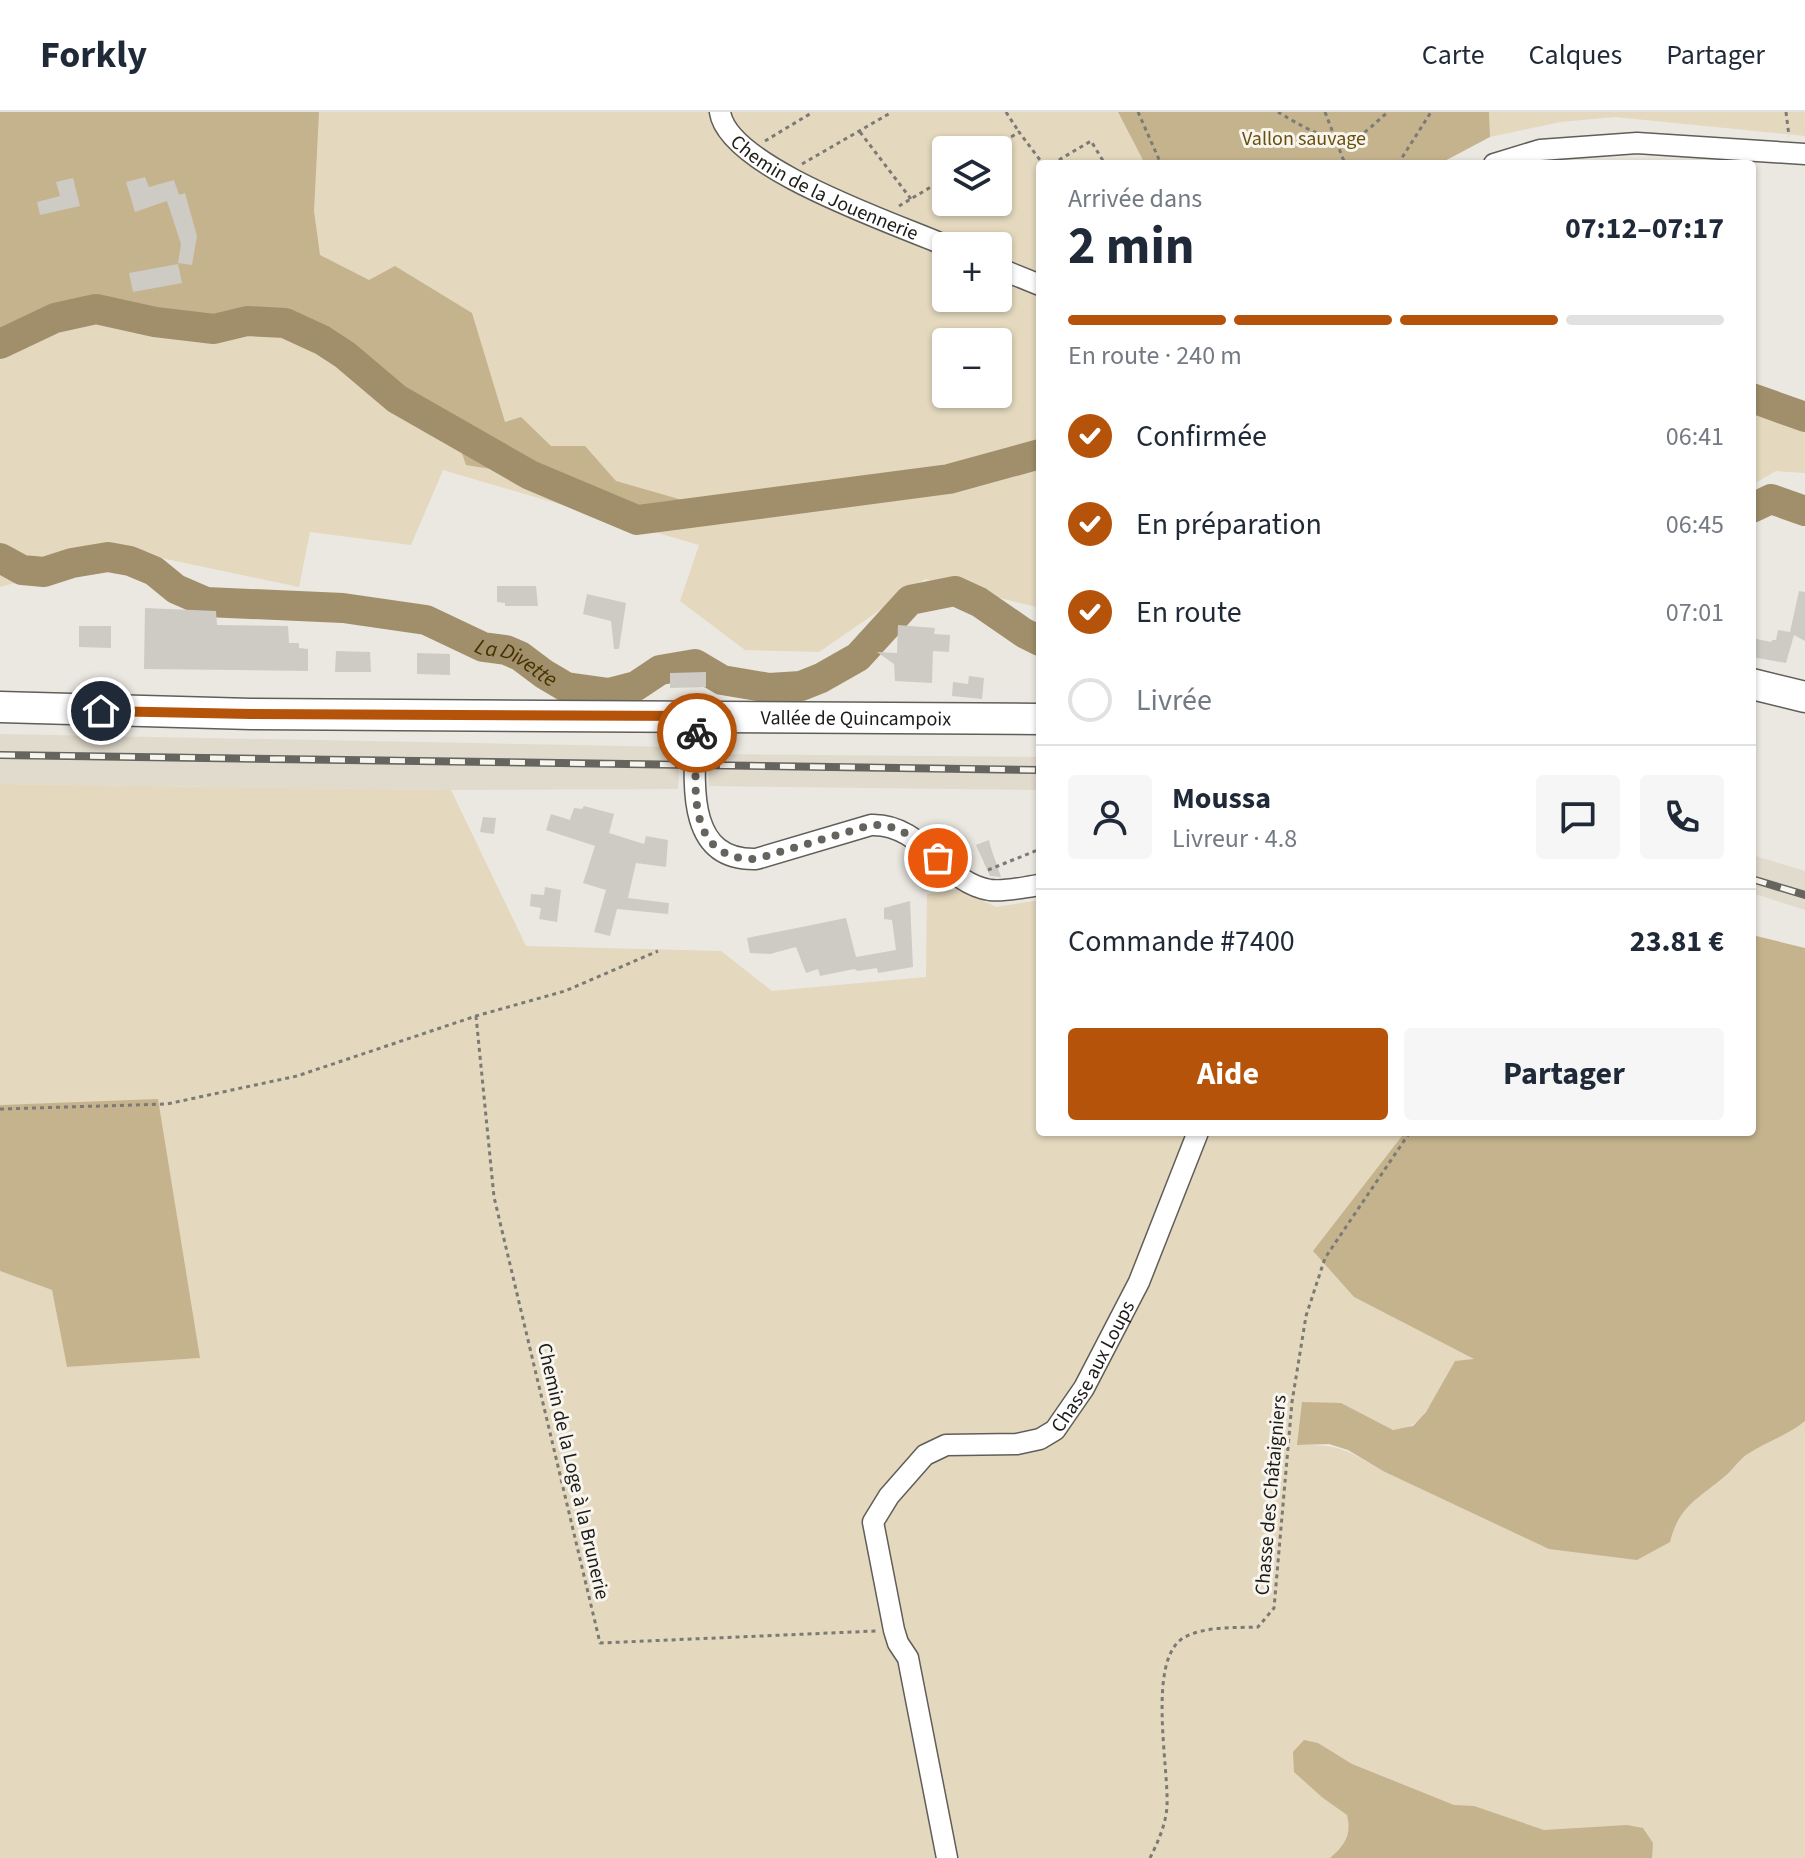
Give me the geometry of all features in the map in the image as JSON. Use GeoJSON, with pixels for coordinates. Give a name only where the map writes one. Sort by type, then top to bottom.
{"type":"FeatureCollection","features":[{"type":"Feature","properties":{"kind":"main road"},"geometry":{"type":"LineString","coordinates":[[1756,685],[1805,697]]}},
{"type":"Feature","properties":{"kind":"main road","name":"Vallée de Quincampoix"},"geometry":{"type":"LineString","coordinates":[[0,707],[251,714],[1036,719]]}},
{"type":"Feature","properties":{"kind":"street","name":"Chemin de la Jouennerie"},"geometry":{"type":"LineString","coordinates":[[720,112],[722,123],[735,141],[761,160],[823,195],[932,240]]}},
{"type":"Feature","properties":{"kind":"street"},"geometry":{"type":"LineString","coordinates":[[1507,160],[1540,150],[1637,143],[1797,153]]}},
{"type":"Feature","properties":{"kind":"street"},"geometry":{"type":"LineString","coordinates":[[1012,274],[1036,283]]}},
{"type":"Feature","properties":{"kind":"street"},"geometry":{"type":"LineString","coordinates":[[697,716],[696,813],[708,839],[719,849],[740,859],[756,859],[871,825],[884,824],[906,833],[956,874],[979,888],[991,890],[1036,885]]}},
{"type":"Feature","properties":{"kind":"street","name":"Chasse aux Loups"},"geometry":{"type":"LineString","coordinates":[[947,1858],[908,1658],[894,1630],[873,1522],[909,1470],[925,1455],[946,1445],[1017,1444],[1040,1439],[1055,1430],[1084,1388],[1139,1282],[1196,1136]]}},
{"type":"Feature","properties":{"kind":"path"},"geometry":{"type":"LineString","coordinates":[[763,141],[813,112]]}},
{"type":"Feature","properties":{"kind":"path"},"geometry":{"type":"LineString","coordinates":[[802,164],[892,112]]}},
{"type":"Feature","properties":{"kind":"path"},"geometry":{"type":"LineString","coordinates":[[1006,112],[1040,160]]}},
{"type":"Feature","properties":{"kind":"path"},"geometry":{"type":"LineString","coordinates":[[1138,112],[1159,160]]}},
{"type":"Feature","properties":{"kind":"path"},"geometry":{"type":"LineString","coordinates":[[1278,112],[1337,140],[1351,141],[1388,112]]}},
{"type":"Feature","properties":{"kind":"path"},"geometry":{"type":"LineString","coordinates":[[1325,112],[1344,160]]}},
{"type":"Feature","properties":{"kind":"path"},"geometry":{"type":"LineString","coordinates":[[1401,160],[1431,112]]}},
{"type":"Feature","properties":{"kind":"path"},"geometry":{"type":"LineString","coordinates":[[1786,112],[1797,153]]}},
{"type":"Feature","properties":{"kind":"path"},"geometry":{"type":"LineString","coordinates":[[859,132],[911,199]]}},
{"type":"Feature","properties":{"kind":"path"},"geometry":{"type":"LineString","coordinates":[[1012,136],[1019,132]]}},
{"type":"Feature","properties":{"kind":"path"},"geometry":{"type":"LineString","coordinates":[[1059,160],[1091,141],[1103,160]]}},
{"type":"Feature","properties":{"kind":"path"},"geometry":{"type":"LineString","coordinates":[[896,208],[932,186]]}},
{"type":"Feature","properties":{"kind":"path"},"geometry":{"type":"LineString","coordinates":[[956,874],[980,873],[1036,851]]}},
{"type":"Feature","properties":{"kind":"path"},"geometry":{"type":"LineString","coordinates":[[0,1109],[167,1104],[297,1076],[476,1016],[565,991],[658,951]]}},
{"type":"Feature","properties":{"kind":"path","name":"Chemin de la Loge à la Brunerie"},"geometry":{"type":"LineString","coordinates":[[476,1016],[494,1197],[600,1643],[894,1630]]}},
{"type":"Feature","properties":{"kind":"path","name":"Chasse des Châtaigniers"},"geometry":{"type":"LineString","coordinates":[[1150,1858],[1162,1831],[1167,1807],[1163,1706],[1168,1655],[1176,1642],[1199,1631],[1258,1627],[1274,1608],[1292,1402],[1306,1316],[1325,1258],[1407,1136]]}},
{"type":"Feature","properties":{"kind":"shaded area"},"geometry":{"type":"Polygon","coordinates":[[[0,112],[1118,112],[1143,160],[1036,160],[1036,607],[925,579],[819,652],[745,650],[680,601],[699,545],[443,470],[411,545],[310,532],[299,587],[128,551],[0,587],[0,112]]]}},
{"type":"Feature","properties":{"kind":"shaded area"},"geometry":{"type":"Polygon","coordinates":[[[1489,112],[1805,112],[1805,136],[1615,117],[1560,122],[1490,137],[1489,112]]]}},
{"type":"Feature","properties":{"kind":"shaded area"},"geometry":{"type":"Polygon","coordinates":[[[1756,406],[1769,412],[1805,416],[1805,473],[1776,471],[1756,483],[1756,406]]]}},
{"type":"Feature","properties":{"kind":"shaded area"},"geometry":{"type":"Polygon","coordinates":[[[0,734],[680,747],[678,789],[451,790],[0,784],[0,734]]]}},
{"type":"Feature","properties":{"kind":"shaded area"},"geometry":{"type":"Polygon","coordinates":[[[708,754],[1036,757],[1036,790],[709,786],[708,754]]]}},
{"type":"Feature","properties":{"kind":"shaded area"},"geometry":{"type":"Polygon","coordinates":[[[0,784],[451,790],[526,946],[721,951],[772,991],[926,977],[927,894],[960,889],[996,907],[1036,901],[1036,1136],[1402,1136],[1314,1252],[1354,1297],[1476,1360],[1455,1361],[1430,1406],[1412,1425],[1402,1430],[1372,1421],[1341,1403],[1298,1445],[1334,1447],[1383,1471],[1670,1542],[1684,1511],[1698,1498],[1746,1455],[1805,1421],[1805,1858],[0,1858],[0,1271],[52,1290],[67,1367],[199,1358],[158,1100],[0,1105],[0,784]]]}},
{"type":"Feature","properties":{"kind":"shaded area"},"geometry":{"type":"Polygon","coordinates":[[[1756,856],[1805,871],[1805,910],[1756,894],[1756,856]]]}},
{"type":"Feature","properties":{"kind":"green space"},"geometry":{"type":"Polygon","coordinates":[[[0,112],[319,112],[314,211],[320,255],[369,280],[395,266],[472,313],[505,422],[521,417],[551,446],[585,446],[616,481],[717,510],[637,520],[530,475],[466,465],[455,433],[397,399],[345,355],[322,340],[285,323],[96,309],[55,318],[0,344],[0,112]]]}},
{"type":"Feature","properties":{"kind":"green space","name":"Vallon sauvage"},"geometry":{"type":"Polygon","coordinates":[[[1118,112],[1489,112],[1490,137],[1447,160],[1143,160],[1118,112]]]}},
{"type":"Feature","properties":{"kind":"green space"},"geometry":{"type":"Polygon","coordinates":[[[1756,936],[1805,948],[1805,1421],[1746,1455],[1698,1498],[1684,1511],[1670,1542],[1637,1560],[1549,1549],[1383,1471],[1348,1450],[1329,1444],[1297,1445],[1302,1402],[1341,1403],[1393,1430],[1413,1426],[1426,1412],[1455,1361],[1474,1359],[1354,1297],[1313,1251],[1402,1136],[1756,1136],[1756,936]]]}},
{"type":"Feature","properties":{"kind":"green space"},"geometry":{"type":"Polygon","coordinates":[[[158,1099],[200,1358],[67,1367],[52,1290],[0,1271],[0,1105],[158,1099]]]}},
{"type":"Feature","properties":{"kind":"green space"},"geometry":{"type":"Polygon","coordinates":[[[1304,1740],[1318,1743],[1352,1764],[1454,1805],[1474,1806],[1544,1830],[1627,1825],[1643,1828],[1653,1843],[1652,1858],[1330,1858],[1346,1839],[1349,1828],[1347,1815],[1294,1772],[1293,1752],[1304,1740]]]}},
{"type":"Feature","properties":{"kind":"building"},"geometry":{"type":"Polygon","coordinates":[[[145,177],[149,187],[174,180],[179,195],[185,193],[197,236],[192,265],[178,263],[181,244],[167,201],[135,212],[126,182],[145,177]]]}},
{"type":"Feature","properties":{"kind":"building"},"geometry":{"type":"Polygon","coordinates":[[[73,178],[80,206],[40,215],[37,202],[60,196],[56,182],[73,178]]]}},
{"type":"Feature","properties":{"kind":"building"},"geometry":{"type":"Polygon","coordinates":[[[178,264],[182,283],[133,292],[129,273],[178,264]]]}},
{"type":"Feature","properties":{"kind":"building"},"geometry":{"type":"Polygon","coordinates":[[[497,586],[536,586],[538,606],[505,606],[505,603],[497,602],[497,586]]]}},
{"type":"Feature","properties":{"kind":"building"},"geometry":{"type":"Polygon","coordinates":[[[1799,591],[1805,592],[1805,641],[1794,635],[1786,663],[1756,658],[1756,639],[1771,642],[1776,640],[1778,630],[1790,632],[1799,591]]]}},
{"type":"Feature","properties":{"kind":"building"},"geometry":{"type":"Polygon","coordinates":[[[587,594],[626,603],[619,649],[614,649],[611,621],[583,614],[587,594]]]}},
{"type":"Feature","properties":{"kind":"building"},"geometry":{"type":"Polygon","coordinates":[[[145,608],[216,611],[217,625],[288,626],[289,643],[299,643],[299,648],[308,649],[308,671],[144,669],[145,608]]]}},
{"type":"Feature","properties":{"kind":"building"},"geometry":{"type":"Polygon","coordinates":[[[898,625],[935,628],[934,634],[950,635],[949,652],[933,651],[932,683],[895,681],[894,664],[877,652],[897,653],[898,625]]]}},
{"type":"Feature","properties":{"kind":"building"},"geometry":{"type":"Polygon","coordinates":[[[79,626],[111,626],[111,648],[79,647],[79,626]]]}},
{"type":"Feature","properties":{"kind":"building"},"geometry":{"type":"Polygon","coordinates":[[[336,651],[370,652],[371,672],[335,672],[336,651]]]}},
{"type":"Feature","properties":{"kind":"building"},"geometry":{"type":"Polygon","coordinates":[[[417,653],[450,654],[450,675],[417,674],[417,653]]]}},
{"type":"Feature","properties":{"kind":"building"},"geometry":{"type":"Polygon","coordinates":[[[706,672],[706,687],[670,688],[670,673],[706,672]]]}},
{"type":"Feature","properties":{"kind":"building"},"geometry":{"type":"Polygon","coordinates":[[[969,676],[984,678],[982,699],[952,696],[953,682],[968,684],[969,676]]]}},
{"type":"Feature","properties":{"kind":"building"},"geometry":{"type":"Polygon","coordinates":[[[584,806],[614,814],[609,833],[644,844],[646,836],[668,840],[666,867],[636,863],[628,898],[669,903],[668,914],[617,909],[610,936],[594,932],[606,890],[583,883],[595,846],[546,830],[551,814],[570,820],[574,808],[582,809],[584,806]]]}},
{"type":"Feature","properties":{"kind":"building"},"geometry":{"type":"Polygon","coordinates":[[[483,817],[496,818],[494,834],[480,832],[483,817]]]}},
{"type":"Feature","properties":{"kind":"building"},"geometry":{"type":"Polygon","coordinates":[[[989,840],[1001,877],[990,876],[976,845],[989,840]]]}},
{"type":"Feature","properties":{"kind":"building"},"geometry":{"type":"Polygon","coordinates":[[[545,887],[561,890],[557,922],[539,919],[541,908],[530,906],[531,894],[544,895],[545,887]]]}},
{"type":"Feature","properties":{"kind":"building"},"geometry":{"type":"Polygon","coordinates":[[[910,901],[913,967],[878,973],[877,968],[854,969],[820,976],[818,969],[806,973],[796,947],[770,954],[750,953],[747,938],[846,918],[856,957],[896,950],[892,920],[884,919],[884,908],[910,901]]]}},
{"type":"Feature","properties":{"kind":"waterway","name":"La Divette"},"geometry":{"type":"LineString","coordinates":[[0,344],[55,318],[96,309],[155,322],[214,329],[247,321],[285,323],[322,340],[345,355],[397,399],[530,475],[637,520],[949,479],[1036,455]]}},
{"type":"Feature","properties":{"kind":"waterway","name":"La Divette"},"geometry":{"type":"LineString","coordinates":[[1756,399],[1805,417]]}},
{"type":"Feature","properties":{"kind":"waterway","name":"La Divette"},"geometry":{"type":"LineString","coordinates":[[1756,506],[1771,499],[1805,511]]}},
{"type":"Feature","properties":{"kind":"waterway","name":"La Divette"},"geometry":{"type":"LineString","coordinates":[[0,558],[22,570],[44,572],[108,557],[130,561],[154,571],[176,589],[206,602],[343,608],[426,620],[483,647],[506,650],[520,656],[566,687],[609,693],[636,686],[660,670],[695,664],[722,680],[769,688],[801,686],[858,657],[910,600],[955,591],[979,602],[1036,639]]}},
{"type":"Feature","properties":{"kind":"railway"},"geometry":{"type":"LineString","coordinates":[[0,755],[1036,770]]}},
{"type":"Feature","properties":{"kind":"railway"},"geometry":{"type":"LineString","coordinates":[[1756,880],[1805,895]]}},
{"type":"Feature","properties":{"kind":"way so far"},"geometry":{"type":"LineString","coordinates":[[697,733],[696,813],[708,839],[730,856],[756,859],[871,825],[884,824],[906,833],[938,858]]}},
{"type":"Feature","properties":{"kind":"route"},"geometry":{"type":"LineString","coordinates":[[101,711],[697,716],[697,733]]}}]}
